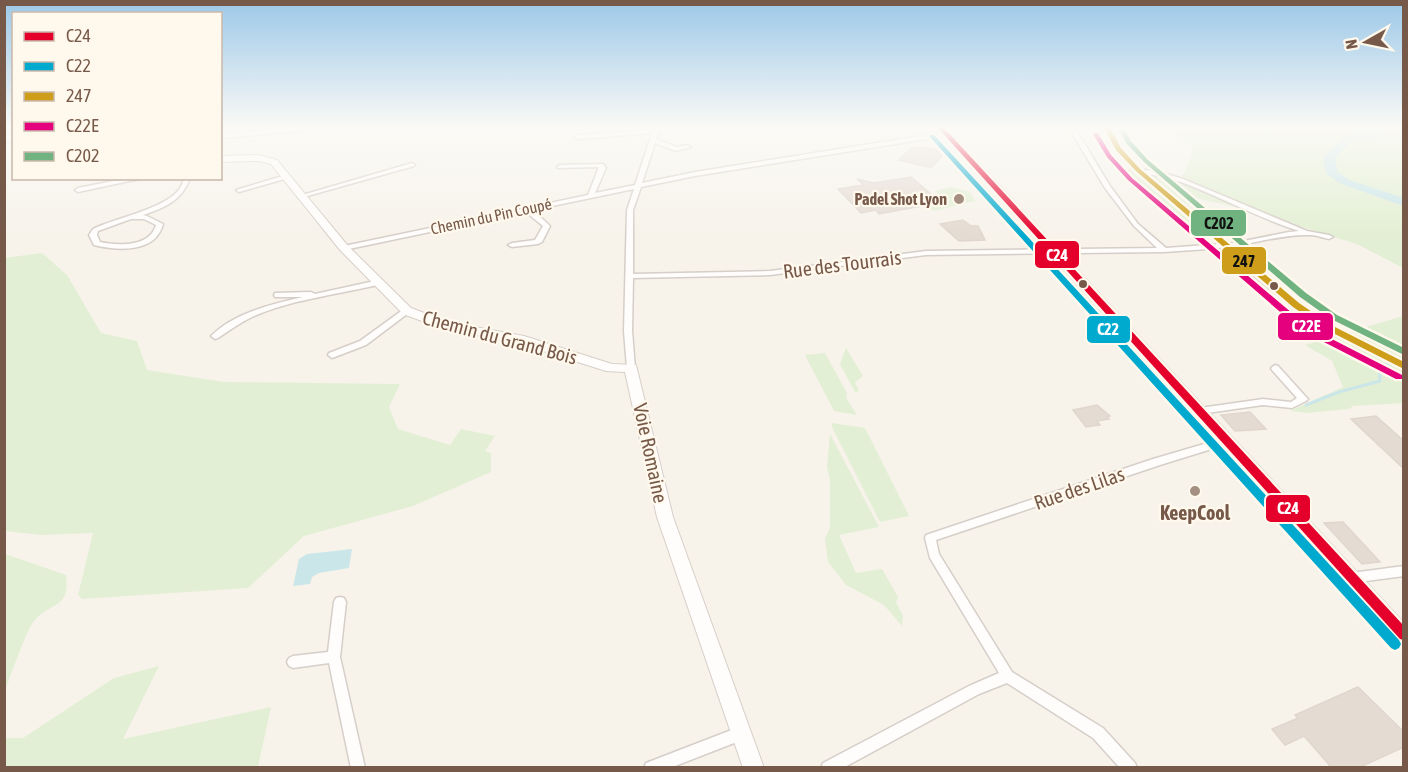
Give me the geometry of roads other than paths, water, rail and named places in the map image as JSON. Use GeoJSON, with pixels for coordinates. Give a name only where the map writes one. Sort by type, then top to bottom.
{"type":"FeatureCollection","features":[{"type":"Feature","properties":{"kind":"street","name":"Chemin du Grand Bois"},"geometry":{"type":"LineString","coordinates":[[274,164],[344,248],[407,311],[445,325],[520,339],[611,368],[631,368]]}},
{"type":"Feature","properties":{"kind":"street","name":"Voie Romaine"},"geometry":{"type":"LineString","coordinates":[[646,164],[630,210],[631,368],[665,517],[754,768]]}},
{"type":"Feature","properties":{"kind":"street","name":"Chemin du Pin Coupé"},"geometry":{"type":"LineString","coordinates":[[344,248],[591,195],[753,164]]}},
{"type":"Feature","properties":{"kind":"street"},"geometry":{"type":"LineString","coordinates":[[973,164],[1404,636]]}},
{"type":"Feature","properties":{"kind":"street"},"geometry":{"type":"LineString","coordinates":[[1092,164],[1136,225],[1164,250]]}},
{"type":"Feature","properties":{"kind":"street"},"geometry":{"type":"LineString","coordinates":[[302,196],[412,165]]}},
{"type":"Feature","properties":{"kind":"street"},"geometry":{"type":"LineString","coordinates":[[560,167],[601,165],[603,168],[591,195]]}},
{"type":"Feature","properties":{"kind":"street"},"geometry":{"type":"LineString","coordinates":[[1137,170],[1209,190],[1261,216],[1329,237]]}},
{"type":"Feature","properties":{"kind":"street"},"geometry":{"type":"LineString","coordinates":[[239,190],[286,177]]}},
{"type":"Feature","properties":{"kind":"street"},"geometry":{"type":"LineString","coordinates":[[78,190],[130,180]]}},
{"type":"Feature","properties":{"kind":"street"},"geometry":{"type":"LineString","coordinates":[[132,217],[152,220],[160,224],[160,230],[154,237],[132,245],[115,247],[97,243],[93,235],[95,230],[173,199],[187,186],[187,180]]}},
{"type":"Feature","properties":{"kind":"street"},"geometry":{"type":"LineString","coordinates":[[512,245],[538,242],[547,226],[527,209]]}},
{"type":"Feature","properties":{"kind":"street","name":"Rue des Tourrais"},"geometry":{"type":"LineString","coordinates":[[630,276],[770,273],[926,253],[1164,250],[1234,245],[1289,234],[1312,233]]}},
{"type":"Feature","properties":{"kind":"street"},"geometry":{"type":"LineString","coordinates":[[1213,246],[1287,309]]}},
{"type":"Feature","properties":{"kind":"street"},"geometry":{"type":"LineString","coordinates":[[215,336],[241,318],[324,294],[379,282]]}},
{"type":"Feature","properties":{"kind":"street"},"geometry":{"type":"LineString","coordinates":[[278,295],[324,294]]}},
{"type":"Feature","properties":{"kind":"street"},"geometry":{"type":"LineString","coordinates":[[332,355],[363,343],[407,311]]}},
{"type":"Feature","properties":{"kind":"street"},"geometry":{"type":"LineString","coordinates":[[1200,411],[1263,402],[1292,405],[1303,399],[1275,368]]}},
{"type":"Feature","properties":{"kind":"street","name":"Rue des Lilas"},"geometry":{"type":"LineString","coordinates":[[1008,676],[934,555],[930,538],[1157,462],[1228,441]]}},
{"type":"Feature","properties":{"kind":"street"},"geometry":{"type":"LineString","coordinates":[[1351,578],[1404,571]]}},
{"type":"Feature","properties":{"kind":"street"},"geometry":{"type":"LineString","coordinates":[[340,602],[334,657],[358,768]]}},
{"type":"Feature","properties":{"kind":"street"},"geometry":{"type":"LineString","coordinates":[[293,662],[334,657]]}},
{"type":"Feature","properties":{"kind":"street"},"geometry":{"type":"LineString","coordinates":[[828,768],[974,690],[1008,676],[1098,733],[1130,768]]}},
{"type":"Feature","properties":{"kind":"street"},"geometry":{"type":"LineString","coordinates":[[651,768],[741,734]]}},
{"type":"Feature","properties":{"kind":"water"},"geometry":{"type":"Polygon","coordinates":[[[352,549],[349,568],[319,573],[312,577],[310,584],[293,586],[299,559],[307,554],[352,549]]]}},
{"type":"Feature","properties":{"kind":"waterway"},"geometry":{"type":"LineString","coordinates":[[1330,164],[1333,174],[1345,182],[1404,202]]}},
{"type":"Feature","properties":{"kind":"waterway"},"geometry":{"type":"LineString","coordinates":[[1306,405],[1339,392],[1380,381],[1379,366],[1404,361]]}},
{"type":"Feature","properties":{"kind":"place","name":"Padel Shot Lyon"},"geometry":{"type":"Point","coordinates":[959,199]}},
{"type":"Feature","properties":{"kind":"place","name":"KeepCool"},"geometry":{"type":"Point","coordinates":[1195,491]}}]}
